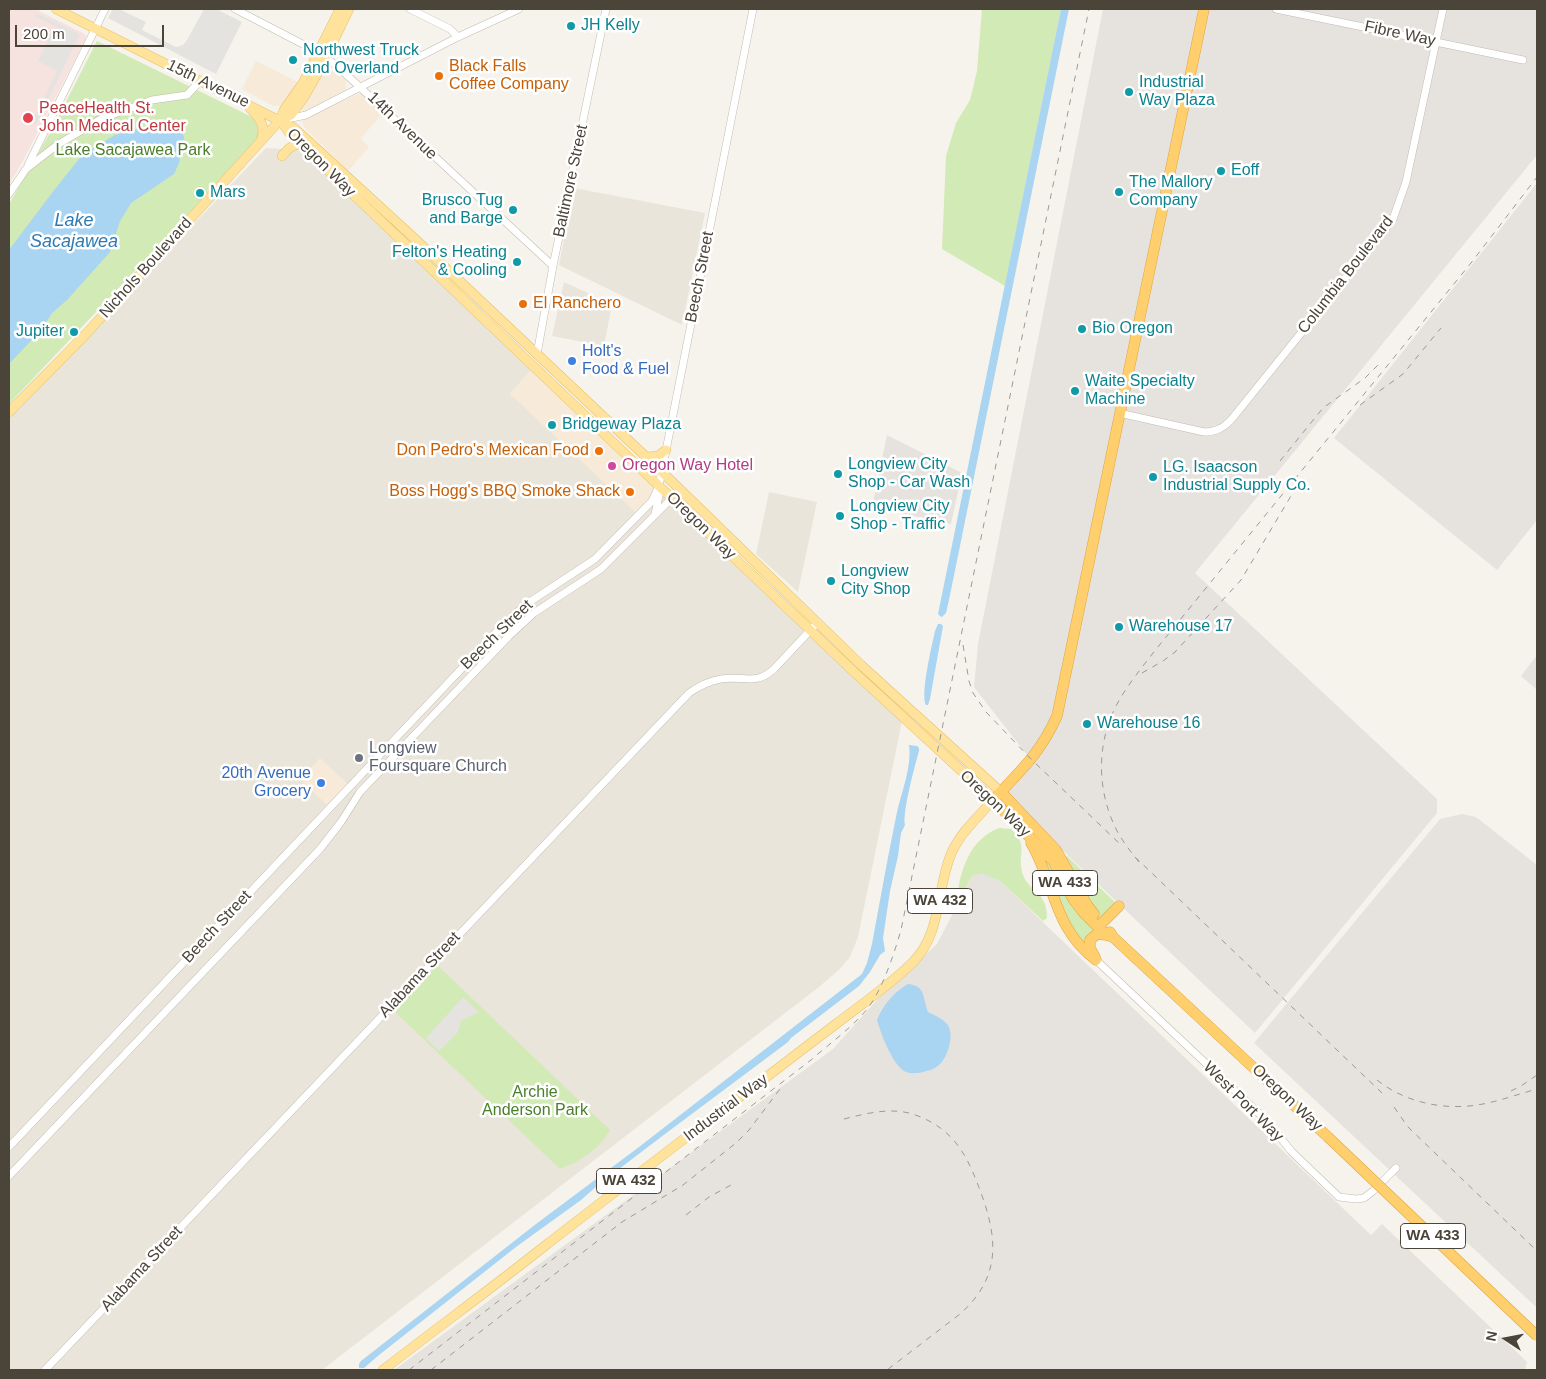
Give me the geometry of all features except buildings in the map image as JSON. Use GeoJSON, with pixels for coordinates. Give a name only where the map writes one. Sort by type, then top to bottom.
{"type":"FeatureCollection","features":[{"type":"Feature","properties":{"kind":"highway","name":"WA 432"},"geometry":{"type":"LineString","coordinates":[[1001,792],[1035,755],[1046,740],[1057,716],[1204,9]]}},
{"type":"Feature","properties":{"kind":"highway","name":"Industrial Way"},"geometry":{"type":"LineString","coordinates":[[993,800],[1001,792]]}},
{"type":"Feature","properties":{"kind":"highway","name":"Oregon Way"},"geometry":{"type":"LineString","coordinates":[[1001,792],[1056,850],[1087,905],[1110,936]]}},
{"type":"Feature","properties":{"kind":"highway","name":"Oregon Way"},"geometry":{"type":"LineString","coordinates":[[993,800],[1054,861],[1073,899],[1083,912],[1328,1137],[1537,1336]]}},
{"type":"Feature","properties":{"kind":"highway"},"geometry":{"type":"LineString","coordinates":[[1024,831],[1044,865],[1056,906],[1067,929],[1087,953],[1096,960]]}},
{"type":"Feature","properties":{"kind":"highway"},"geometry":{"type":"LineString","coordinates":[[1102,923],[1118,906]]}},
{"type":"Feature","properties":{"kind":"highway"},"geometry":{"type":"LineString","coordinates":[[1096,960],[1090,948],[1090,940],[1097,934],[1110,936]]}},
{"type":"Feature","properties":{"kind":"main road","name":"15th Avenue"},"geometry":{"type":"LineString","coordinates":[[56,9],[280,120]]}},
{"type":"Feature","properties":{"kind":"main road"},"geometry":{"type":"LineString","coordinates":[[322,54],[340,9]]}},
{"type":"Feature","properties":{"kind":"main road"},"geometry":{"type":"LineString","coordinates":[[322,54],[349,9]]}},
{"type":"Feature","properties":{"kind":"main road","name":"Nichols Boulevard"},"geometry":{"type":"LineString","coordinates":[[9,412],[86,334],[280,120],[290,115],[304,97],[322,54]]}},
{"type":"Feature","properties":{"kind":"main road"},"geometry":{"type":"LineString","coordinates":[[247,104],[262,123],[264,132],[260,142]]}},
{"type":"Feature","properties":{"kind":"main road","name":"Oregon Way"},"geometry":{"type":"LineString","coordinates":[[280,120],[301,145],[628,457],[993,800]]}},
{"type":"Feature","properties":{"kind":"main road","name":"Oregon Way"},"geometry":{"type":"LineString","coordinates":[[280,120],[294,128],[320,150],[662,471],[861,665],[1001,792]]}},
{"type":"Feature","properties":{"kind":"main road"},"geometry":{"type":"LineString","coordinates":[[282,156],[292,146],[296,144],[301,145]]}},
{"type":"Feature","properties":{"kind":"main road"},"geometry":{"type":"LineString","coordinates":[[646,457],[658,456],[666,450]]}},
{"type":"Feature","properties":{"kind":"main road"},"geometry":{"type":"LineString","coordinates":[[628,457],[636,457],[646,466],[662,471]]}},
{"type":"Feature","properties":{"kind":"main road","name":"Industrial Way"},"geometry":{"type":"LineString","coordinates":[[383,1370],[602,1201],[770,1075],[876,993],[913,961],[924,948],[933,926],[946,868],[952,853],[964,833],[993,800]]}},
{"type":"Feature","properties":{"kind":"street"},"geometry":{"type":"LineString","coordinates":[[9,194],[26,169],[105,9]]}},
{"type":"Feature","properties":{"kind":"street","name":"14th Avenue"},"geometry":{"type":"LineString","coordinates":[[235,9],[322,54],[362,87],[464,185],[553,266]]}},
{"type":"Feature","properties":{"kind":"street"},"geometry":{"type":"LineString","coordinates":[[410,9],[450,29],[458,37]]}},
{"type":"Feature","properties":{"kind":"street"},"geometry":{"type":"LineString","coordinates":[[280,120],[306,115],[458,37],[519,9]]}},
{"type":"Feature","properties":{"kind":"street","name":"Baltimore Street"},"geometry":{"type":"LineString","coordinates":[[537,354],[553,266],[606,9]]}},
{"type":"Feature","properties":{"kind":"street","name":"Beech Street"},"geometry":{"type":"LineString","coordinates":[[9,1147],[500,628],[525,605],[595,559],[652,501],[659,486],[754,9]]}},
{"type":"Feature","properties":{"kind":"street","name":"Fibre Way"},"geometry":{"type":"LineString","coordinates":[[1276,9],[1523,60]]}},
{"type":"Feature","properties":{"kind":"street","name":"Columbia Boulevard"},"geometry":{"type":"LineString","coordinates":[[1119,413],[1204,432],[1220,429],[1231,420],[1393,219],[1406,182],[1443,9]]}},
{"type":"Feature","properties":{"kind":"street"},"geometry":{"type":"LineString","coordinates":[[26,169],[57,145],[100,119],[152,100],[187,95],[201,80]]}},
{"type":"Feature","properties":{"kind":"street"},"geometry":{"type":"LineString","coordinates":[[654,517],[660,496],[659,486]]}},
{"type":"Feature","properties":{"kind":"street","name":"Beech Street"},"geometry":{"type":"LineString","coordinates":[[9,1176],[308,862],[341,822],[360,792],[508,636],[534,613],[601,569],[672,498]]}},
{"type":"Feature","properties":{"kind":"street","name":"Alabama Street"},"geometry":{"type":"LineString","coordinates":[[45,1370],[689,693],[700,686],[722,679],[756,680],[766,676],[818,622]]}},
{"type":"Feature","properties":{"kind":"street","name":"West Port Way"},"geometry":{"type":"LineString","coordinates":[[1096,960],[1265,1119],[1292,1152],[1339,1197],[1356,1200],[1364,1198],[1396,1168]]}},
{"type":"Feature","properties":{"kind":"shaded area","name":"PeaceHealth St. John Medical Center"},"geometry":{"type":"Polygon","coordinates":[[[9,9],[35,9],[85,34],[86,38],[9,185],[9,9]]]}},
{"type":"Feature","properties":{"kind":"shaded area"},"geometry":{"type":"Polygon","coordinates":[[[113,9],[119,9],[146,22],[142,30],[176,47],[183,45],[187,40],[204,9],[216,9],[242,22],[216,74],[108,18],[113,9]]]}},
{"type":"Feature","properties":{"kind":"shaded area"},"geometry":{"type":"Polygon","coordinates":[[[1103,9],[1537,9],[1537,155],[1195,573],[1437,799],[1437,813],[1255,1033],[1001,792],[1031,760],[974,687],[978,644],[1103,9]]]}},
{"type":"Feature","properties":{"kind":"shaded area"},"geometry":{"type":"Polygon","coordinates":[[[38,14],[80,34],[36,124],[32,122],[57,71],[38,61],[51,33],[56,33],[59,28],[34,16],[38,14]]]}},
{"type":"Feature","properties":{"kind":"shaded area"},"geometry":{"type":"Polygon","coordinates":[[[256,61],[299,83],[280,106],[273,106],[242,89],[256,61]]]}},
{"type":"Feature","properties":{"kind":"shaded area"},"geometry":{"type":"Polygon","coordinates":[[[329,69],[346,80],[345,90],[303,112],[302,109],[322,73],[329,69]]]}},
{"type":"Feature","properties":{"kind":"shaded area"},"geometry":{"type":"Polygon","coordinates":[[[361,93],[383,113],[361,138],[369,147],[348,171],[304,127],[302,121],[304,118],[361,93]]]}},
{"type":"Feature","properties":{"kind":"shaded area"},"geometry":{"type":"Polygon","coordinates":[[[266,148],[300,150],[532,369],[510,394],[654,485],[902,721],[858,937],[850,957],[840,969],[819,987],[322,1370],[9,1370],[9,418],[266,148]]]}},
{"type":"Feature","properties":{"kind":"shaded area"},"geometry":{"type":"Polygon","coordinates":[[[1537,183],[1537,520],[1497,570],[1334,438],[1537,183]]]}},
{"type":"Feature","properties":{"kind":"shaded area"},"geometry":{"type":"Polygon","coordinates":[[[574,188],[705,213],[682,325],[559,265],[574,188]]]}},
{"type":"Feature","properties":{"kind":"shaded area"},"geometry":{"type":"Polygon","coordinates":[[[564,282],[612,304],[604,346],[552,336],[564,282]]]}},
{"type":"Feature","properties":{"kind":"shaded area"},"geometry":{"type":"Polygon","coordinates":[[[532,369],[654,485],[652,497],[636,513],[510,394],[532,369]]]}},
{"type":"Feature","properties":{"kind":"shaded area"},"geometry":{"type":"Polygon","coordinates":[[[887,435],[962,473],[951,524],[872,507],[887,435]]]}},
{"type":"Feature","properties":{"kind":"shaded area"},"geometry":{"type":"Polygon","coordinates":[[[769,492],[817,502],[798,592],[756,554],[769,492]]]}},
{"type":"Feature","properties":{"kind":"shaded area"},"geometry":{"type":"Polygon","coordinates":[[[1537,655],[1537,690],[1521,676],[1537,655]]]}},
{"type":"Feature","properties":{"kind":"shaded area"},"geometry":{"type":"Polygon","coordinates":[[[320,758],[348,784],[328,806],[300,779],[320,758]]]}},
{"type":"Feature","properties":{"kind":"shaded area"},"geometry":{"type":"Polygon","coordinates":[[[1462,814],[1476,817],[1537,865],[1537,1308],[1254,1043],[1440,819],[1462,814]]]}},
{"type":"Feature","properties":{"kind":"shaded area"},"geometry":{"type":"Polygon","coordinates":[[[982,872],[1000,881],[1371,1235],[1382,1224],[1527,1362],[1525,1370],[394,1370],[833,1049],[886,990],[937,944],[973,875],[982,872]]]}},
{"type":"Feature","properties":{"kind":"shaded area"},"geometry":{"type":"Polygon","coordinates":[[[463,997],[479,1012],[461,1021],[458,1032],[439,1051],[426,1038],[463,997]]]}},
{"type":"Feature","properties":{"kind":"green space"},"geometry":{"type":"Polygon","coordinates":[[[982,9],[1061,9],[1005,286],[942,249],[946,156],[956,123],[970,100],[977,71],[982,9]]]}},
{"type":"Feature","properties":{"kind":"green space","name":"Lake Sacajawea Park"},"geometry":{"type":"Polygon","coordinates":[[[97,41],[254,118],[260,122],[260,135],[181,222],[9,404],[9,204],[51,131],[97,41]]]}},
{"type":"Feature","properties":{"kind":"green space"},"geometry":{"type":"Polygon","coordinates":[[[999,828],[1011,829],[1020,841],[1023,875],[1044,902],[1047,918],[1043,921],[1000,881],[982,873],[973,875],[959,900],[957,898],[958,887],[968,857],[981,840],[999,828]]]}},
{"type":"Feature","properties":{"kind":"green space"},"geometry":{"type":"Polygon","coordinates":[[[1045,852],[1101,929],[1089,944],[1077,943],[1043,865],[1045,852]]]}},
{"type":"Feature","properties":{"kind":"green space"},"geometry":{"type":"Polygon","coordinates":[[[1067,856],[1119,906],[1102,923],[1092,913],[1063,861],[1067,856]]]}},
{"type":"Feature","properties":{"kind":"green space","name":"Archie Anderson Park"},"geometry":{"type":"Polygon","coordinates":[[[437,965],[610,1130],[601,1143],[582,1158],[560,1169],[394,1011],[437,965]]]}},
{"type":"Feature","properties":{"kind":"water"},"geometry":{"type":"Polygon","coordinates":[[[1061,9],[1069,9],[949,600],[946,613],[942,617],[938,614],[1061,9]]]}},
{"type":"Feature","properties":{"kind":"water","name":"Lake Sacajawea"},"geometry":{"type":"Polygon","coordinates":[[[179,125],[184,137],[179,163],[174,174],[131,203],[120,221],[110,252],[67,300],[52,313],[42,329],[9,364],[9,250],[83,154],[115,135],[145,127],[179,125]]]}},
{"type":"Feature","properties":{"kind":"water"},"geometry":{"type":"Polygon","coordinates":[[[938,624],[943,626],[930,699],[928,705],[926,705],[925,681],[938,624]]]}},
{"type":"Feature","properties":{"kind":"water"},"geometry":{"type":"Polygon","coordinates":[[[909,745],[917,746],[919,751],[909,789],[905,810],[905,825],[901,833],[890,891],[883,938],[885,951],[880,955],[859,986],[598,1185],[581,1200],[516,1247],[364,1368],[359,1368],[361,1361],[862,974],[872,944],[897,812],[908,770],[909,745]]]}},
{"type":"Feature","properties":{"kind":"water"},"geometry":{"type":"Polygon","coordinates":[[[908,984],[914,985],[921,990],[928,1012],[945,1022],[950,1033],[948,1050],[940,1064],[935,1068],[919,1073],[908,1073],[895,1062],[877,1020],[889,999],[908,984]]]}},
{"type":"Feature","properties":{"kind":"railway"},"geometry":{"type":"LineString","coordinates":[[409,1370],[811,1060],[862,1015],[879,991],[901,930],[1089,9]]}},
{"type":"Feature","properties":{"kind":"railway"},"geometry":{"type":"LineString","coordinates":[[1139,862],[1117,831],[1110,816],[1103,785],[1102,752],[1105,736],[1109,721],[1120,699],[1153,653],[1471,263],[1537,177]]}},
{"type":"Feature","properties":{"kind":"railway"},"geometry":{"type":"LineString","coordinates":[[1360,405],[1403,374],[1441,328]]}},
{"type":"Feature","properties":{"kind":"railway"},"geometry":{"type":"LineString","coordinates":[[1280,461],[1323,408],[1365,378],[1381,362]]}},
{"type":"Feature","properties":{"kind":"railway"},"geometry":{"type":"LineString","coordinates":[[1142,673],[1175,652],[1241,580],[1301,479]]}},
{"type":"Feature","properties":{"kind":"railway"},"geometry":{"type":"LineString","coordinates":[[963,645],[973,693],[986,712],[1032,760],[1120,844]]}},
{"type":"Feature","properties":{"kind":"railway"},"geometry":{"type":"LineString","coordinates":[[1135,857],[1382,1093]]}},
{"type":"Feature","properties":{"kind":"railway"},"geometry":{"type":"LineString","coordinates":[[1511,1091],[1537,1075]]}},
{"type":"Feature","properties":{"kind":"railway"},"geometry":{"type":"LineString","coordinates":[[1377,1080],[1408,1098],[1420,1102],[1457,1107],[1478,1105],[1537,1089]]}},
{"type":"Feature","properties":{"kind":"railway"},"geometry":{"type":"LineString","coordinates":[[431,1370],[622,1222],[683,1185],[736,1143],[749,1130],[780,1089]]}},
{"type":"Feature","properties":{"kind":"railway"},"geometry":{"type":"LineString","coordinates":[[1394,1107],[1408,1127],[1537,1251]]}},
{"type":"Feature","properties":{"kind":"railway"},"geometry":{"type":"LineString","coordinates":[[844,1119],[872,1113],[900,1111],[930,1121],[949,1135],[963,1153],[973,1173],[984,1203],[992,1237],[993,1253],[990,1269],[984,1284],[974,1299],[960,1314],[887,1370]]}},
{"type":"Feature","properties":{"kind":"railway"},"geometry":{"type":"LineString","coordinates":[[686,1215],[709,1197],[731,1185]]}},
{"type":"Feature","properties":{"kind":"place","name":"JH Kelly"},"geometry":{"type":"Point","coordinates":[571,26]}},
{"type":"Feature","properties":{"kind":"place","name":"Northwest Truck and Overland"},"geometry":{"type":"Point","coordinates":[293,60]}},
{"type":"Feature","properties":{"kind":"place","name":"Black Falls Coffee Company"},"geometry":{"type":"Point","coordinates":[439,76]}},
{"type":"Feature","properties":{"kind":"place","name":"Industrial Way Plaza"},"geometry":{"type":"Point","coordinates":[1129,92]}},
{"type":"Feature","properties":{"kind":"place","name":"PeaceHealth St. John Medical Center"},"geometry":{"type":"Point","coordinates":[28,118]}},
{"type":"Feature","properties":{"kind":"place","name":"Eoff"},"geometry":{"type":"Point","coordinates":[1221,171]}},
{"type":"Feature","properties":{"kind":"place","name":"The Mallory Company"},"geometry":{"type":"Point","coordinates":[1119,192]}},
{"type":"Feature","properties":{"kind":"place","name":"Mars"},"geometry":{"type":"Point","coordinates":[200,193]}},
{"type":"Feature","properties":{"kind":"place","name":"Brusco Tug and Barge"},"geometry":{"type":"Point","coordinates":[513,210]}},
{"type":"Feature","properties":{"kind":"place","name":"Felton's Heating & Cooling"},"geometry":{"type":"Point","coordinates":[517,262]}},
{"type":"Feature","properties":{"kind":"place","name":"El Ranchero"},"geometry":{"type":"Point","coordinates":[523,304]}},
{"type":"Feature","properties":{"kind":"place","name":"Bio Oregon"},"geometry":{"type":"Point","coordinates":[1082,329]}},
{"type":"Feature","properties":{"kind":"place","name":"Jupiter"},"geometry":{"type":"Point","coordinates":[74,332]}},
{"type":"Feature","properties":{"kind":"place","name":"Holt's Food & Fuel"},"geometry":{"type":"Point","coordinates":[572,361]}},
{"type":"Feature","properties":{"kind":"place","name":"Waite Specialty Machine"},"geometry":{"type":"Point","coordinates":[1075,391]}},
{"type":"Feature","properties":{"kind":"place","name":"Bridgeway Plaza"},"geometry":{"type":"Point","coordinates":[552,425]}},
{"type":"Feature","properties":{"kind":"place","name":"Don Pedro's Mexican Food"},"geometry":{"type":"Point","coordinates":[599,451]}},
{"type":"Feature","properties":{"kind":"place","name":"Oregon Way Hotel"},"geometry":{"type":"Point","coordinates":[612,466]}},
{"type":"Feature","properties":{"kind":"place","name":"Longview City Shop - Car Wash"},"geometry":{"type":"Point","coordinates":[838,474]}},
{"type":"Feature","properties":{"kind":"place","name":"LG. Isaacson Industrial Supply Co."},"geometry":{"type":"Point","coordinates":[1153,477]}},
{"type":"Feature","properties":{"kind":"place","name":"Boss Hogg's BBQ Smoke Shack"},"geometry":{"type":"Point","coordinates":[630,492]}},
{"type":"Feature","properties":{"kind":"place","name":"Longview City Shop - Traffic"},"geometry":{"type":"Point","coordinates":[840,516]}},
{"type":"Feature","properties":{"kind":"place","name":"Longview City Shop"},"geometry":{"type":"Point","coordinates":[831,581]}},
{"type":"Feature","properties":{"kind":"place","name":"Warehouse 17"},"geometry":{"type":"Point","coordinates":[1119,627]}},
{"type":"Feature","properties":{"kind":"place","name":"Warehouse 16"},"geometry":{"type":"Point","coordinates":[1087,724]}},
{"type":"Feature","properties":{"kind":"place","name":"Longview Foursquare Church"},"geometry":{"type":"Point","coordinates":[359,758]}},
{"type":"Feature","properties":{"kind":"place","name":"20th Avenue Grocery"},"geometry":{"type":"Point","coordinates":[321,783]}}]}
